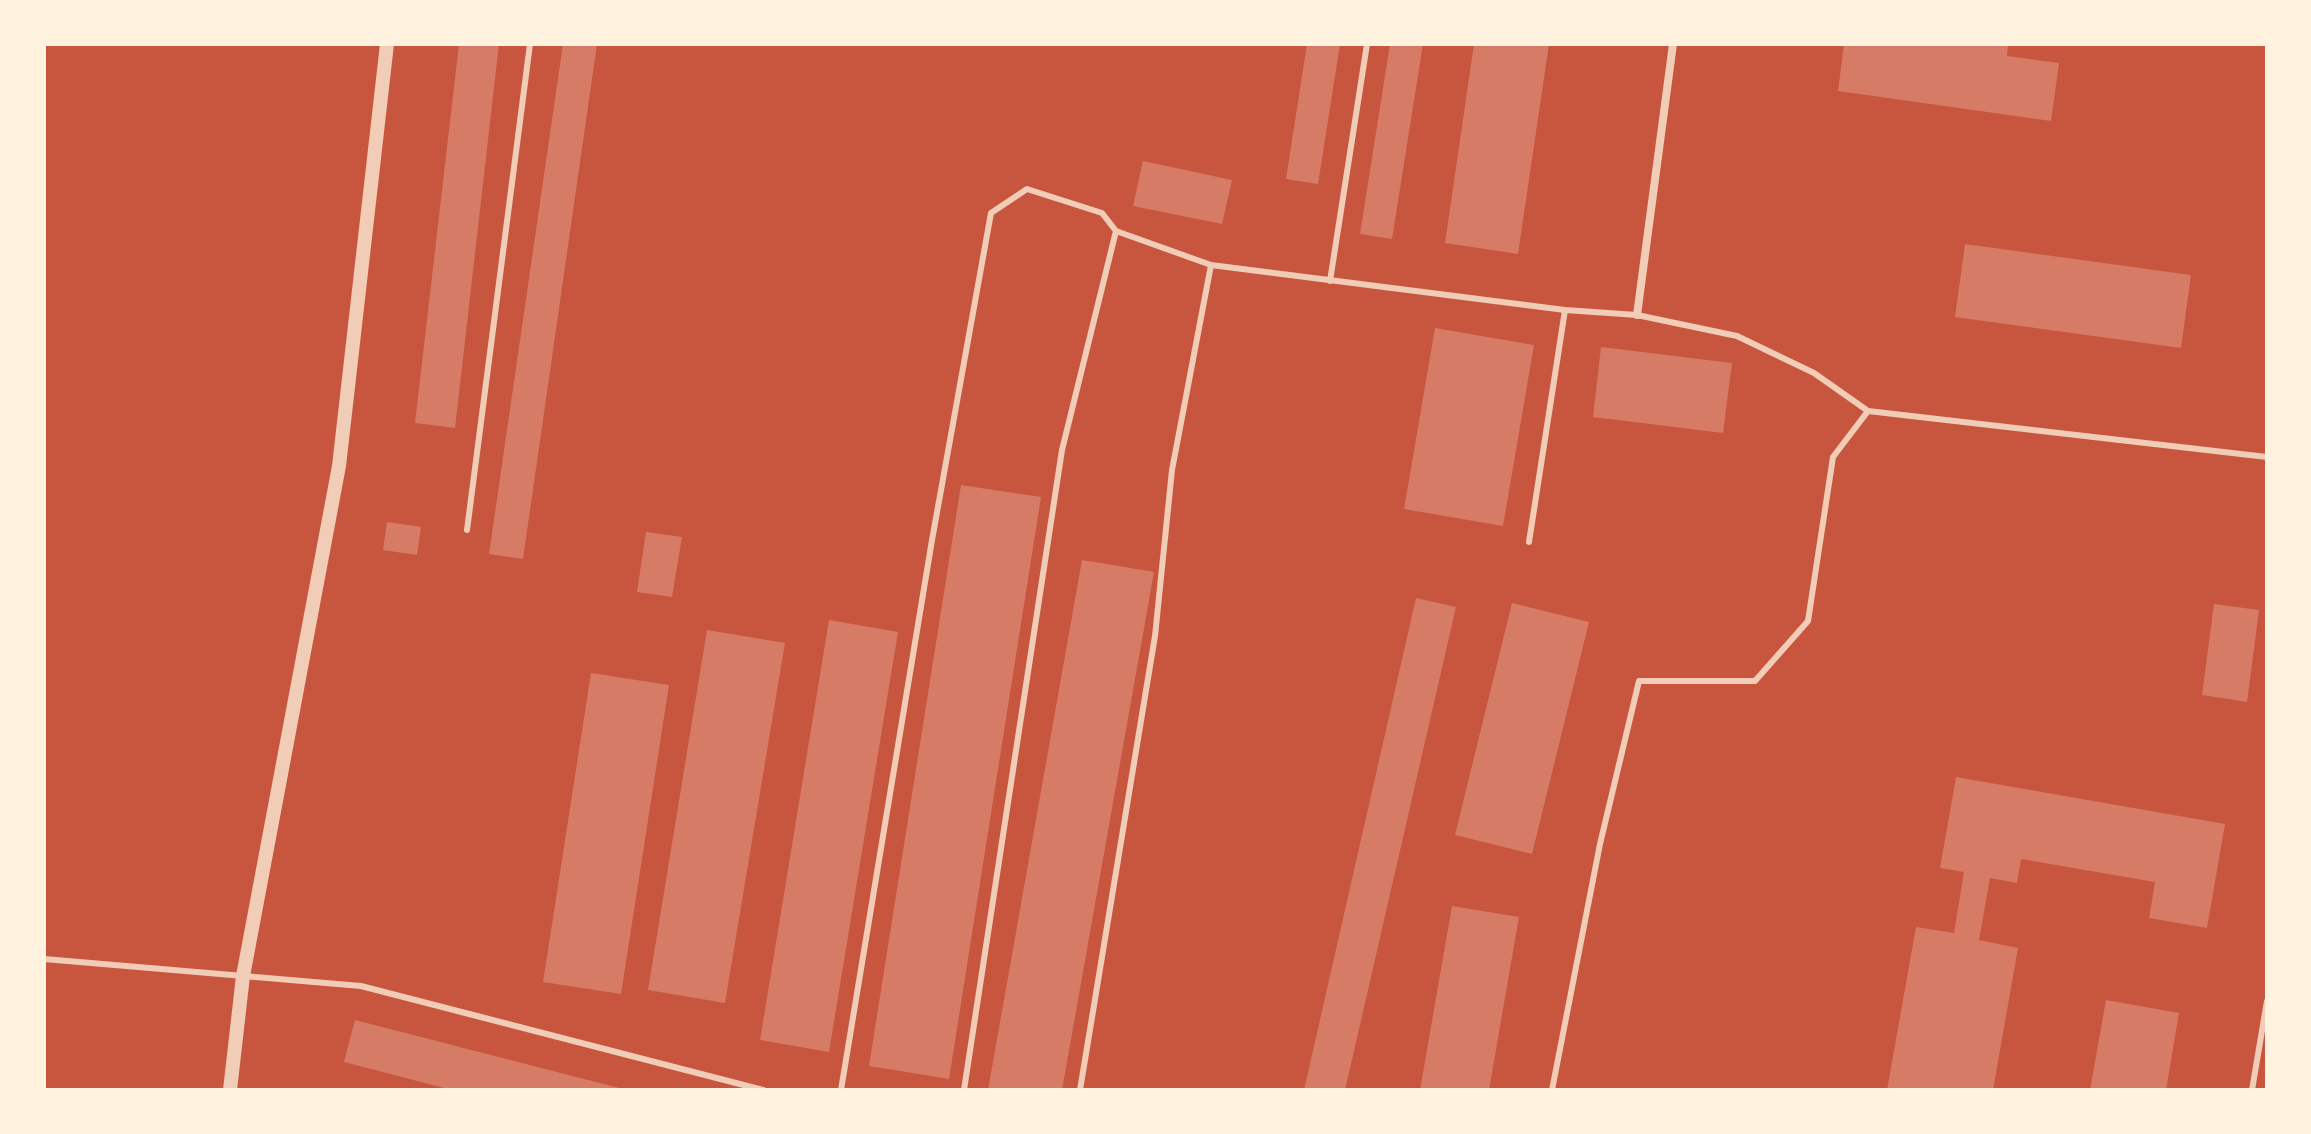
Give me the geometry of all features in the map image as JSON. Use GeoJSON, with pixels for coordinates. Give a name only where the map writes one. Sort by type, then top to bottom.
{"type":"FeatureCollection","features":[{"type":"Feature","properties":{"kind":"street"},"geometry":{"type":"LineString","coordinates":[[230,1090],[243,976],[339,466],[387,44]]}},
{"type":"Feature","properties":{"kind":"street"},"geometry":{"type":"LineString","coordinates":[[1637,315],[1673,44]]}},
{"type":"Feature","properties":{"kind":"lane"},"geometry":{"type":"LineString","coordinates":[[467,530],[530,44]]}},
{"type":"Feature","properties":{"kind":"lane"},"geometry":{"type":"LineString","coordinates":[[1330,281],[1367,44]]}},
{"type":"Feature","properties":{"kind":"lane"},"geometry":{"type":"LineString","coordinates":[[841,1090],[932,540],[991,213],[1027,189],[1102,213],[1116,231],[1211,265],[1565,310],[1637,315],[1737,336],[1814,373],[1868,411],[2267,457]]}},
{"type":"Feature","properties":{"kind":"lane"},"geometry":{"type":"LineString","coordinates":[[964,1090],[1062,450],[1116,231]]}},
{"type":"Feature","properties":{"kind":"lane"},"geometry":{"type":"LineString","coordinates":[[1080,1090],[1155,636],[1172,470],[1211,265]]}},
{"type":"Feature","properties":{"kind":"lane"},"geometry":{"type":"LineString","coordinates":[[1529,542],[1565,310]]}},
{"type":"Feature","properties":{"kind":"lane"},"geometry":{"type":"LineString","coordinates":[[1552,1090],[1600,844],[1639,681],[1755,681],[1808,621],[1833,457],[1868,411]]}},
{"type":"Feature","properties":{"kind":"lane"},"geometry":{"type":"LineString","coordinates":[[44,959],[361,986],[763,1090]]}},
{"type":"Feature","properties":{"kind":"lane"},"geometry":{"type":"LineString","coordinates":[[2252,1090],[2267,1001]]}},
{"type":"Feature","properties":{"kind":"building"},"geometry":{"type":"Polygon","coordinates":[[[459,44],[499,44],[455,428],[415,423],[459,44]]]}},
{"type":"Feature","properties":{"kind":"building"},"geometry":{"type":"Polygon","coordinates":[[[563,44],[597,44],[523,559],[489,554],[563,44]]]}},
{"type":"Feature","properties":{"kind":"building"},"geometry":{"type":"Polygon","coordinates":[[[1307,44],[1340,44],[1318,184],[1286,179],[1307,44]]]}},
{"type":"Feature","properties":{"kind":"building"},"geometry":{"type":"Polygon","coordinates":[[[1390,44],[1423,44],[1392,239],[1360,234],[1390,44]]]}},
{"type":"Feature","properties":{"kind":"building"},"geometry":{"type":"Polygon","coordinates":[[[1474,44],[1549,44],[1518,254],[1445,243],[1474,44]]]}},
{"type":"Feature","properties":{"kind":"building"},"geometry":{"type":"Polygon","coordinates":[[[1844,44],[2008,44],[2007,56],[2059,63],[2051,121],[1838,91],[1844,44]]]}},
{"type":"Feature","properties":{"kind":"building"},"geometry":{"type":"Polygon","coordinates":[[[1143,161],[1232,180],[1222,224],[1133,206],[1143,161]]]}},
{"type":"Feature","properties":{"kind":"building"},"geometry":{"type":"Polygon","coordinates":[[[1965,244],[2191,275],[2181,348],[1955,317],[1965,244]]]}},
{"type":"Feature","properties":{"kind":"building"},"geometry":{"type":"Polygon","coordinates":[[[1435,328],[1534,345],[1503,526],[1404,509],[1435,328]]]}},
{"type":"Feature","properties":{"kind":"building"},"geometry":{"type":"Polygon","coordinates":[[[1601,347],[1732,363],[1723,433],[1593,417],[1601,347]]]}},
{"type":"Feature","properties":{"kind":"building"},"geometry":{"type":"Polygon","coordinates":[[[961,485],[1041,497],[949,1079],[869,1066],[961,485]]]}},
{"type":"Feature","properties":{"kind":"building"},"geometry":{"type":"Polygon","coordinates":[[[387,522],[421,527],[417,555],[383,550],[387,522]]]}},
{"type":"Feature","properties":{"kind":"building"},"geometry":{"type":"Polygon","coordinates":[[[646,532],[682,537],[672,597],[637,592],[646,532]]]}},
{"type":"Feature","properties":{"kind":"building"},"geometry":{"type":"Polygon","coordinates":[[[1082,560],[1154,572],[1062,1090],[988,1090],[1082,560]]]}},
{"type":"Feature","properties":{"kind":"building"},"geometry":{"type":"Polygon","coordinates":[[[1416,598],[1456,607],[1345,1090],[1304,1090],[1416,598]]]}},
{"type":"Feature","properties":{"kind":"building"},"geometry":{"type":"Polygon","coordinates":[[[1512,603],[1589,622],[1532,854],[1455,835],[1512,603]]]}},
{"type":"Feature","properties":{"kind":"building"},"geometry":{"type":"Polygon","coordinates":[[[2214,604],[2259,610],[2247,702],[2202,695],[2214,604]]]}},
{"type":"Feature","properties":{"kind":"building"},"geometry":{"type":"Polygon","coordinates":[[[829,620],[898,632],[829,1052],[760,1040],[829,620]]]}},
{"type":"Feature","properties":{"kind":"building"},"geometry":{"type":"Polygon","coordinates":[[[707,630],[785,643],[725,1003],[648,990],[707,630]]]}},
{"type":"Feature","properties":{"kind":"building"},"geometry":{"type":"Polygon","coordinates":[[[591,673],[669,685],[621,994],[543,982],[591,673]]]}},
{"type":"Feature","properties":{"kind":"building"},"geometry":{"type":"Polygon","coordinates":[[[1956,777],[2225,824],[2207,928],[2149,918],[2155,882],[2021,859],[2017,883],[1990,878],[1979,940],[2018,948],[1993,1090],[1887,1090],[1916,927],[1954,933],[1964,872],[1940,868],[1956,777]]]}},
{"type":"Feature","properties":{"kind":"building"},"geometry":{"type":"Polygon","coordinates":[[[1452,906],[1519,917],[1489,1090],[1420,1090],[1452,906]]]}},
{"type":"Feature","properties":{"kind":"building"},"geometry":{"type":"Polygon","coordinates":[[[2106,1000],[2179,1013],[2166,1090],[2090,1090],[2106,1000]]]}},
{"type":"Feature","properties":{"kind":"building"},"geometry":{"type":"Polygon","coordinates":[[[355,1020],[623,1090],[452,1090],[344,1062],[355,1020]]]}}]}
